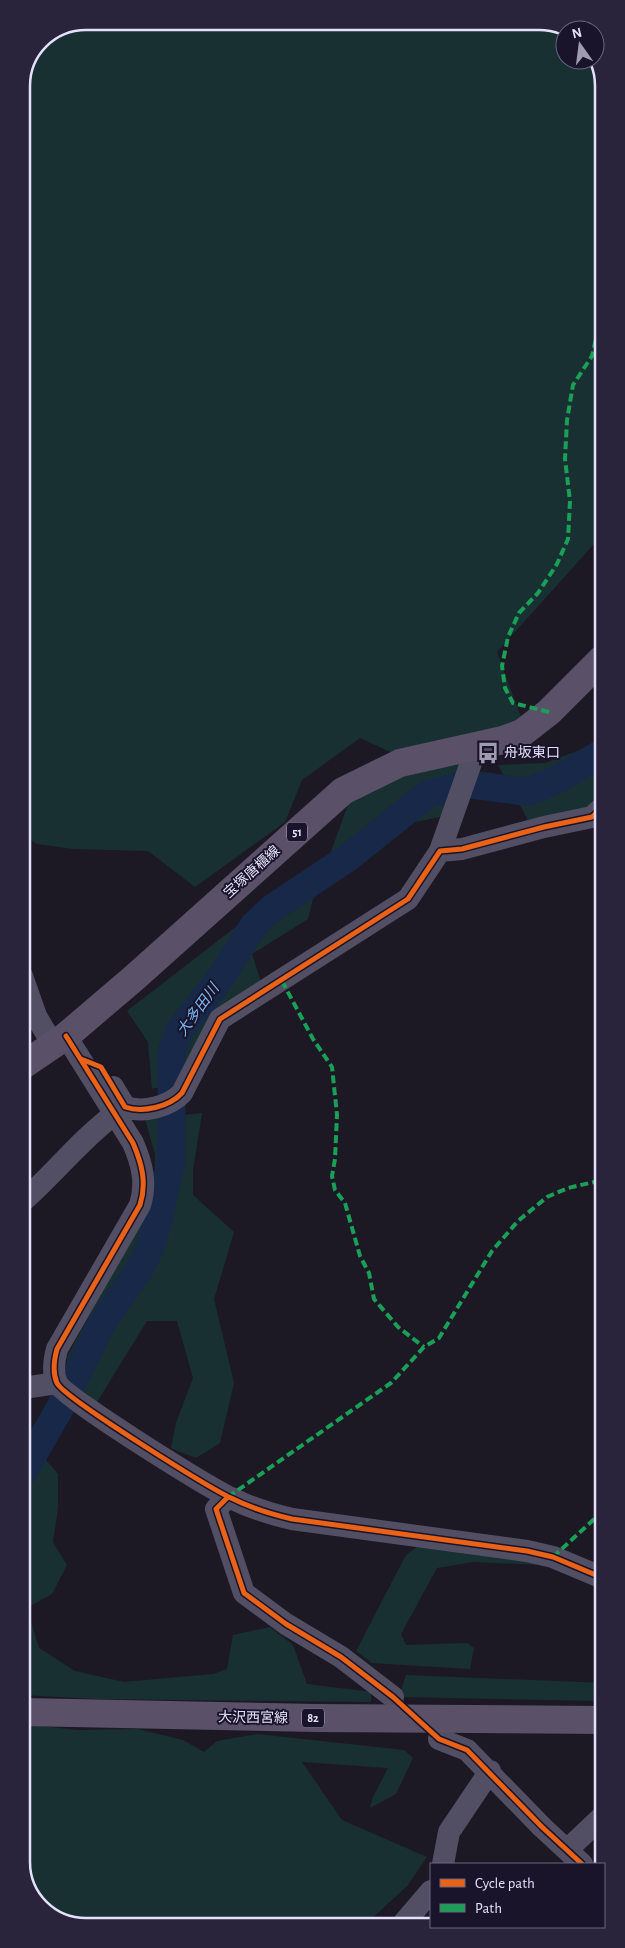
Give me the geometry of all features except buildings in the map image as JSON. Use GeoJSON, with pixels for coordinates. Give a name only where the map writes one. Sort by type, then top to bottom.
{"type":"FeatureCollection","features":[{"type":"Feature","properties":{"kind":"main road","name":"宝塚唐櫃線"},"geometry":{"type":"LineString","coordinates":[[30,1060],[59,1040],[142,972],[342,791],[363,779],[400,763],[472,745],[503,740],[522,733],[549,712],[595,666]]}},
{"type":"Feature","properties":{"kind":"main road","name":"大沢西宮線"},"geometry":{"type":"LineString","coordinates":[[30,1712],[286,1718],[595,1720]]}},
{"type":"Feature","properties":{"kind":"street"},"geometry":{"type":"LineString","coordinates":[[80,1059],[101,1067],[125,1107],[137,1111],[174,1102],[182,1093],[220,1019],[408,900],[440,851],[472,760],[472,745]]}},
{"type":"Feature","properties":{"kind":"street"},"geometry":{"type":"LineString","coordinates":[[440,851],[462,848],[592,817],[595,814]]}},
{"type":"Feature","properties":{"kind":"street"},"geometry":{"type":"LineString","coordinates":[[30,999],[36,1016],[80,1059],[116,1113],[140,1159],[144,1184],[140,1205],[57,1349],[53,1363],[57,1383],[74,1399],[228,1497],[261,1512],[292,1519],[527,1551],[553,1557],[595,1575]]}},
{"type":"Feature","properties":{"kind":"street"},"geometry":{"type":"LineString","coordinates":[[30,1195],[70,1154],[116,1113]]}},
{"type":"Feature","properties":{"kind":"street"},"geometry":{"type":"LineString","coordinates":[[30,1387],[57,1383]]}},
{"type":"Feature","properties":{"kind":"street"},"geometry":{"type":"LineString","coordinates":[[228,1497],[216,1509],[244,1593],[286,1624],[341,1657],[393,1697]]}},
{"type":"Feature","properties":{"kind":"street"},"geometry":{"type":"LineString","coordinates":[[439,1739],[467,1750],[490,1771],[542,1828],[575,1857],[595,1828]]}},
{"type":"Feature","properties":{"kind":"street"},"geometry":{"type":"LineString","coordinates":[[443,1863],[450,1832],[490,1771]]}},
{"type":"Feature","properties":{"kind":"street"},"geometry":{"type":"LineString","coordinates":[[408,1918],[430,1892]]}},
{"type":"Feature","properties":{"kind":"green space"},"geometry":{"type":"Polygon","coordinates":[[[86,30],[542,30],[555,32],[555,70],[592,70],[595,79],[595,543],[497,652],[522,720],[464,745],[399,756],[360,738],[302,780],[285,822],[195,887],[148,851],[73,849],[37,844],[30,839],[30,86],[34,65],[40,55],[55,40],[65,34],[86,30]]]}},
{"type":"Feature","properties":{"kind":"green space"},"geometry":{"type":"Polygon","coordinates":[[[595,745],[595,800],[580,813],[528,820],[498,765],[545,763],[595,745]]]}},
{"type":"Feature","properties":{"kind":"green space"},"geometry":{"type":"Polygon","coordinates":[[[472,760],[445,816],[391,827],[350,860],[313,899],[308,919],[252,954],[261,982],[180,1081],[152,1089],[148,1042],[127,1011],[330,854],[349,802],[392,776],[472,760]]]}},
{"type":"Feature","properties":{"kind":"green space"},"geometry":{"type":"Polygon","coordinates":[[[202,1113],[193,1170],[193,1195],[234,1232],[214,1299],[234,1383],[220,1443],[196,1458],[171,1448],[176,1423],[193,1378],[177,1321],[147,1321],[97,1402],[67,1378],[67,1357],[154,1195],[155,1154],[145,1119],[202,1113]]]}},
{"type":"Feature","properties":{"kind":"green space"},"geometry":{"type":"Polygon","coordinates":[[[30,1433],[33,1434],[45,1459],[58,1474],[58,1508],[53,1542],[67,1565],[52,1594],[30,1606],[30,1433]]]}},
{"type":"Feature","properties":{"kind":"green space"},"geometry":{"type":"Polygon","coordinates":[[[420,1545],[532,1558],[538,1565],[473,1562],[437,1568],[401,1634],[406,1645],[467,1643],[474,1648],[470,1669],[372,1663],[356,1651],[406,1555],[420,1545]]]}},
{"type":"Feature","properties":{"kind":"green space"},"geometry":{"type":"Polygon","coordinates":[[[30,1618],[39,1648],[75,1671],[124,1682],[213,1674],[227,1669],[233,1635],[270,1627],[293,1645],[307,1684],[371,1692],[371,1702],[94,1699],[30,1695],[30,1618]]]}},
{"type":"Feature","properties":{"kind":"green space"},"geometry":{"type":"Polygon","coordinates":[[[406,1675],[595,1683],[595,1701],[399,1697],[406,1675]]]}},
{"type":"Feature","properties":{"kind":"green space"},"geometry":{"type":"Polygon","coordinates":[[[30,1725],[77,1730],[138,1729],[183,1740],[204,1752],[217,1741],[257,1734],[404,1750],[413,1758],[396,1794],[370,1808],[373,1797],[388,1768],[302,1762],[342,1820],[427,1857],[408,1885],[373,1918],[83,1918],[65,1914],[44,1899],[34,1883],[30,1869],[30,1725]]]}},
{"type":"Feature","properties":{"kind":"waterway","name":"大多田川"},"geometry":{"type":"LineString","coordinates":[[30,1460],[60,1408],[101,1325],[139,1270],[150,1248],[160,1214],[171,1161],[172,1051],[179,1031],[220,979],[254,925],[271,909],[349,857],[428,794],[467,784],[527,792],[556,780],[595,757]]}},
{"type":"Feature","properties":{"kind":"marked path"},"geometry":{"type":"LineString","coordinates":[[549,712],[513,703],[505,688],[502,666],[508,637],[519,613],[538,593],[557,564],[568,539],[570,501],[565,459],[567,420],[573,385],[592,356],[595,343]]}},
{"type":"Feature","properties":{"kind":"marked path"},"geometry":{"type":"LineString","coordinates":[[282,981],[313,1039],[332,1067],[337,1115],[335,1159],[332,1176],[335,1190],[345,1203],[360,1256],[369,1273],[374,1299],[398,1327],[424,1347]]}},
{"type":"Feature","properties":{"kind":"marked path"},"geometry":{"type":"LineString","coordinates":[[228,1497],[391,1383],[424,1347],[439,1338],[492,1251],[518,1221],[547,1197],[568,1188],[595,1182]]}},
{"type":"Feature","properties":{"kind":"marked path"},"geometry":{"type":"LineString","coordinates":[[553,1557],[595,1518]]}},
{"type":"Feature","properties":{"kind":"cycle path"},"geometry":{"type":"LineString","coordinates":[[81,1059],[101,1067],[125,1107],[148,1109],[170,1102],[182,1093],[220,1019],[408,899],[440,851],[462,849],[544,827],[592,817],[595,814]]}},
{"type":"Feature","properties":{"kind":"cycle path"},"geometry":{"type":"LineString","coordinates":[[66,1036],[133,1143],[141,1166],[143,1189],[140,1205],[57,1349],[54,1362],[54,1375],[57,1383],[84,1406],[138,1442],[195,1478],[246,1505],[292,1519],[527,1551],[553,1557],[595,1575]]}},
{"type":"Feature","properties":{"kind":"cycle path"},"geometry":{"type":"LineString","coordinates":[[228,1497],[216,1509],[244,1593],[286,1624],[341,1657],[393,1697],[439,1739],[467,1750],[542,1827],[581,1863]]}},
{"type":"Feature","properties":{"kind":"place","name":"舟坂東口"},"geometry":{"type":"Point","coordinates":[488,753]}}]}
